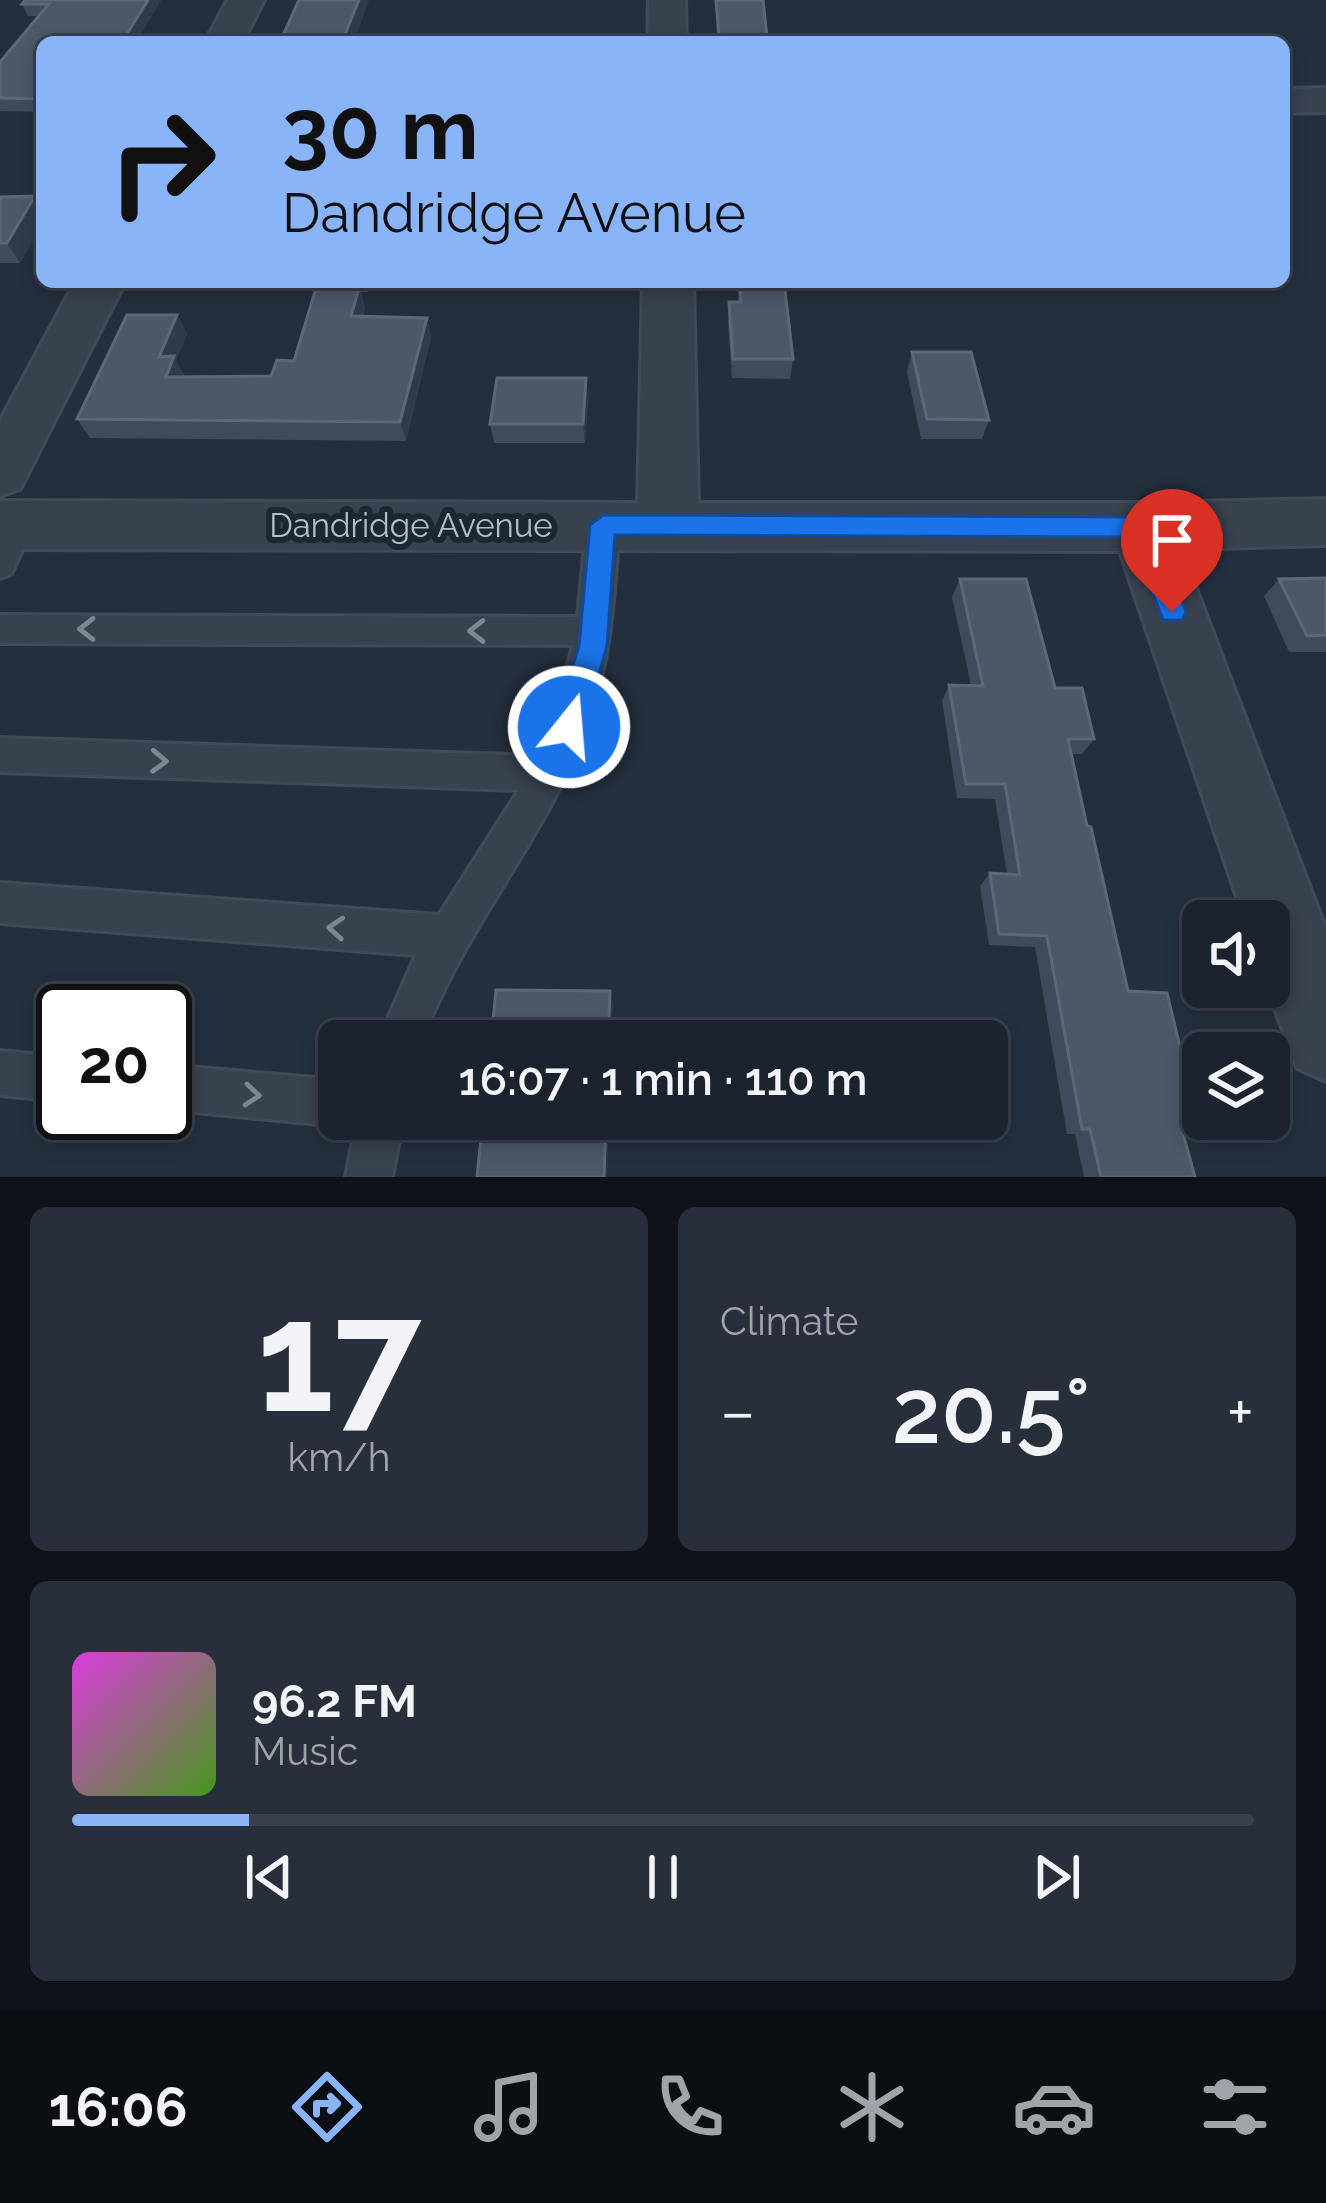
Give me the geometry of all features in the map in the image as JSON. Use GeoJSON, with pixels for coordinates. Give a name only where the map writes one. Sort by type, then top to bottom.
{"type":"FeatureCollection","features":[{"type":"Feature","properties":{"kind":"street"},"geometry":{"type":"LineString","coordinates":[[227,36],[246,0]]}},
{"type":"Feature","properties":{"kind":"street"},"geometry":{"type":"LineString","coordinates":[[667,0],[668,36]]}},
{"type":"Feature","properties":{"kind":"street"},"geometry":{"type":"LineString","coordinates":[[1290,101],[1326,100]]}},
{"type":"Feature","properties":{"kind":"street"},"geometry":{"type":"LineString","coordinates":[[4,522],[98,288]]}},
{"type":"Feature","properties":{"kind":"street"},"geometry":{"type":"LineString","coordinates":[[668,288],[668,523]]}},
{"type":"Feature","properties":{"kind":"street","name":"Dandridge Avenue"},"geometry":{"type":"LineString","coordinates":[[4,522],[1142,527],[1326,522]]}},
{"type":"Feature","properties":{"kind":"street"},"geometry":{"type":"LineString","coordinates":[[1142,527],[1326,1040]]}},
{"type":"Feature","properties":{"kind":"lane"},"geometry":{"type":"LineString","coordinates":[[411,1020],[569,727],[594,631],[603,525]]}},
{"type":"Feature","properties":{"kind":"lane"},"geometry":{"type":"LineString","coordinates":[[0,629],[594,631]]}},
{"type":"Feature","properties":{"kind":"lane"},"geometry":{"type":"LineString","coordinates":[[0,755],[547,774]]}},
{"type":"Feature","properties":{"kind":"lane"},"geometry":{"type":"LineString","coordinates":[[0,903],[453,937]]}},
{"type":"Feature","properties":{"kind":"lane"},"geometry":{"type":"LineString","coordinates":[[0,1073],[36,1076]]}},
{"type":"Feature","properties":{"kind":"lane"},"geometry":{"type":"LineString","coordinates":[[192,1090],[318,1101]]}},
{"type":"Feature","properties":{"kind":"lane"},"geometry":{"type":"LineString","coordinates":[[369,1177],[376,1140]]}},
{"type":"Feature","properties":{"kind":"building"},"geometry":{"type":"Polygon","coordinates":[[[25,0],[148,0],[126,36],[36,36],[36,99],[0,98],[0,62],[49,4],[22,4],[25,0]]]}},
{"type":"Feature","properties":{"kind":"building"},"geometry":{"type":"Polygon","coordinates":[[[299,0],[359,0],[344,36],[283,36],[299,0]]]}},
{"type":"Feature","properties":{"kind":"building"},"geometry":{"type":"Polygon","coordinates":[[[716,0],[763,0],[767,36],[719,36],[716,0]]]}},
{"type":"Feature","properties":{"kind":"building"},"geometry":{"type":"Polygon","coordinates":[[[35,196],[7,243],[0,243],[0,197],[35,196]]]}},
{"type":"Feature","properties":{"kind":"building"},"geometry":{"type":"Polygon","coordinates":[[[316,288],[359,288],[351,316],[427,318],[400,422],[77,419],[127,315],[177,315],[159,357],[174,356],[166,377],[271,376],[277,360],[294,361],[316,288]]]}},
{"type":"Feature","properties":{"kind":"building"},"geometry":{"type":"Polygon","coordinates":[[[740,288],[785,288],[793,359],[733,359],[729,302],[741,302],[740,288]]]}},
{"type":"Feature","properties":{"kind":"building"},"geometry":{"type":"Polygon","coordinates":[[[912,352],[971,352],[989,420],[927,419],[912,352]]]}},
{"type":"Feature","properties":{"kind":"building"},"geometry":{"type":"Polygon","coordinates":[[[497,378],[586,378],[583,424],[490,424],[497,378]]]}},
{"type":"Feature","properties":{"kind":"building"},"geometry":{"type":"Polygon","coordinates":[[[1326,578],[1326,635],[1307,636],[1279,579],[1326,578]]]}},
{"type":"Feature","properties":{"kind":"building"},"geometry":{"type":"Polygon","coordinates":[[[960,579],[1026,579],[1055,688],[1082,688],[1094,739],[1068,739],[1087,826],[1091,827],[1128,991],[1167,993],[1182,1055],[1182,1140],[1195,1177],[1101,1177],[1090,1129],[1082,1129],[1047,936],[999,934],[990,873],[1020,875],[1005,784],[966,784],[949,685],[983,686],[960,579]]]}},
{"type":"Feature","properties":{"kind":"building"},"geometry":{"type":"Polygon","coordinates":[[[496,990],[610,991],[609,1020],[493,1020],[496,990]]]}},
{"type":"Feature","properties":{"kind":"building"},"geometry":{"type":"Polygon","coordinates":[[[481,1140],[605,1140],[604,1177],[477,1177],[481,1140]]]}},
{"type":"Feature","properties":{"kind":"route"},"geometry":{"type":"LineString","coordinates":[[569,727],[593,646],[603,525],[1142,527],[1172,612]]}}]}
